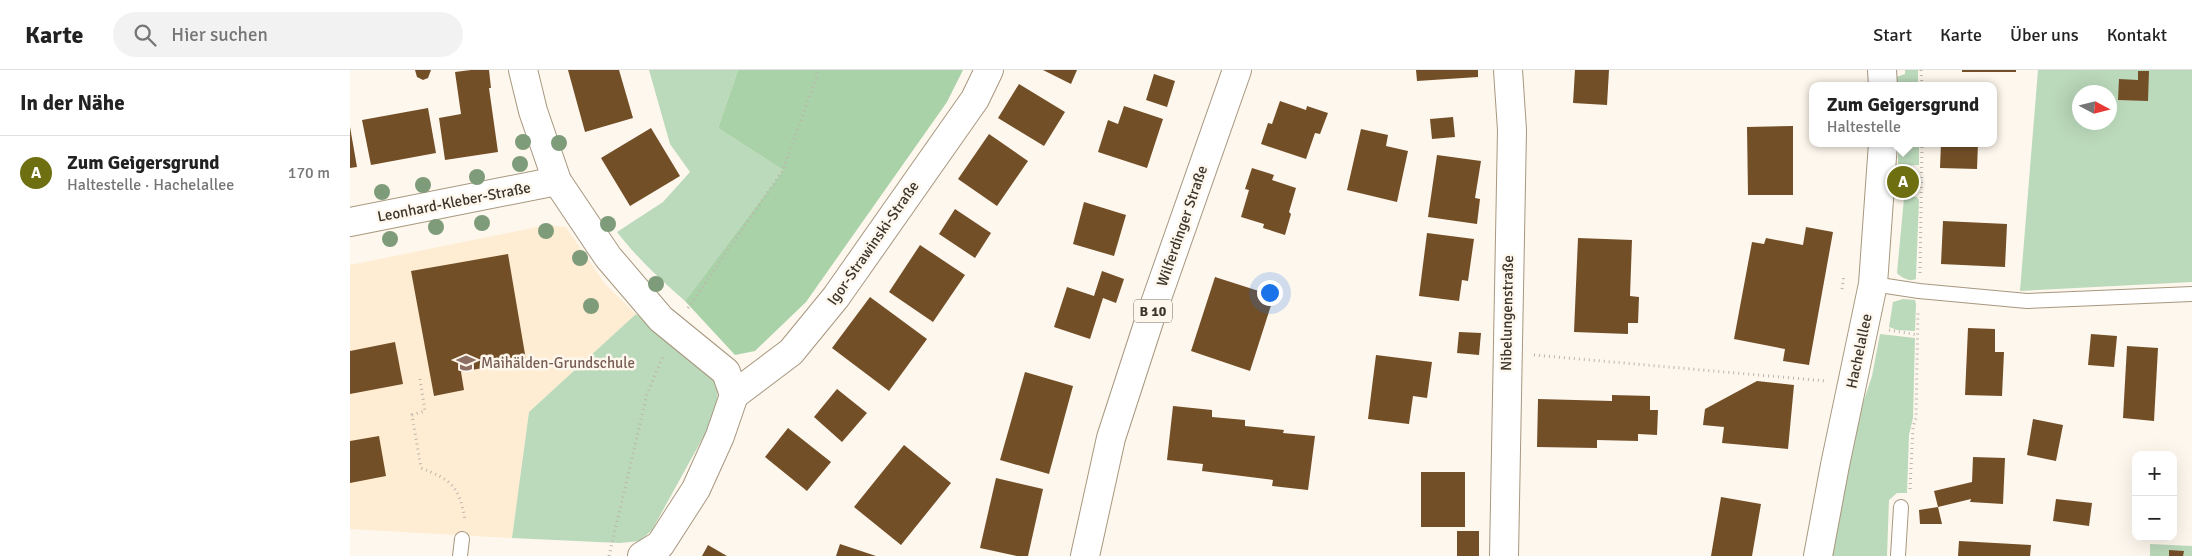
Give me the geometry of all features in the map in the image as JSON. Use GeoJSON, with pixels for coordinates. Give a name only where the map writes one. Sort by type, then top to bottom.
{"type":"FeatureCollection","features":[{"type":"Feature","properties":{"kind":"street"},"geometry":{"type":"LineString","coordinates":[[523,70],[533,111],[557,181],[608,257],[661,319],[726,372],[734,395],[720,436],[696,489],[660,545],[642,556]]}},
{"type":"Feature","properties":{"kind":"street","name":"Igor-Strawinski-Straße"},"geometry":{"type":"LineString","coordinates":[[734,395],[790,352],[836,297],[974,99],[989,70]]}},
{"type":"Feature","properties":{"kind":"street","name":"Wilferdinger Straße"},"geometry":{"type":"LineString","coordinates":[[1086,556],[1114,429],[1151,315],[1237,70]]}},
{"type":"Feature","properties":{"kind":"street","name":"Nibelungenstraße"},"geometry":{"type":"LineString","coordinates":[[1504,556],[1506,352],[1512,130],[1508,70]]}},
{"type":"Feature","properties":{"kind":"street","name":"Hachelallee"},"geometry":{"type":"LineString","coordinates":[[1818,556],[1835,465],[1886,230],[1884,147]]}},
{"type":"Feature","properties":{"kind":"street","name":"Leonhard-Kleber-Straße"},"geometry":{"type":"LineString","coordinates":[[350,222],[557,181]]}},
{"type":"Feature","properties":{"kind":"lane"},"geometry":{"type":"LineString","coordinates":[[1874,284],[1919,291],[2026,301],[2192,294]]}},
{"type":"Feature","properties":{"kind":"lane"},"geometry":{"type":"LineString","coordinates":[[1898,556],[1901,507]]}},
{"type":"Feature","properties":{"kind":"lane"},"geometry":{"type":"LineString","coordinates":[[460,556],[462,539]]}},
{"type":"Feature","properties":{"kind":"path"},"geometry":{"type":"LineString","coordinates":[[609,556],[647,394],[674,328],[783,170],[819,70]]}},
{"type":"Feature","properties":{"kind":"path"},"geometry":{"type":"LineString","coordinates":[[1901,507],[1910,492],[1913,427],[1916,418],[1922,147]]}},
{"type":"Feature","properties":{"kind":"path"},"geometry":{"type":"LineString","coordinates":[[1506,352],[1826,381]]}},
{"type":"Feature","properties":{"kind":"path"},"geometry":{"type":"LineString","coordinates":[[420,379],[425,410],[412,415],[421,468],[438,474],[449,481],[456,491],[465,519],[462,539]]}},
{"type":"Feature","properties":{"kind":"shaded area","name":"Maihälden-Grundschule"},"geometry":{"type":"Polygon","coordinates":[[[547,225],[566,227],[605,284],[636,314],[529,412],[512,538],[350,529],[350,265],[547,225]]]}},
{"type":"Feature","properties":{"kind":"green space"},"geometry":{"type":"Polygon","coordinates":[[[649,70],[738,70],[718,128],[783,170],[685,301],[649,268],[617,232],[663,202],[690,172],[670,144],[649,70]]]}},
{"type":"Feature","properties":{"kind":"green space"},"geometry":{"type":"Polygon","coordinates":[[[738,70],[963,70],[947,102],[806,302],[755,351],[735,355],[685,301],[783,170],[718,128],[738,70]]]}},
{"type":"Feature","properties":{"kind":"green space"},"geometry":{"type":"Polygon","coordinates":[[[1905,70],[1918,70],[1918,82],[1896,82],[1896,77],[1905,74],[1905,70]]]}},
{"type":"Feature","properties":{"kind":"green space"},"geometry":{"type":"Polygon","coordinates":[[[2038,70],[2192,70],[2192,282],[2020,291],[2038,70]]]}},
{"type":"Feature","properties":{"kind":"green space"},"geometry":{"type":"Polygon","coordinates":[[[1898,147],[1919,147],[1919,165],[1901,166],[1898,164],[1898,147]]]}},
{"type":"Feature","properties":{"kind":"green space"},"geometry":{"type":"Polygon","coordinates":[[[1907,196],[1917,197],[1919,200],[1916,279],[1911,280],[1897,273],[1904,198],[1907,196]]]}},
{"type":"Feature","properties":{"kind":"green space"},"geometry":{"type":"Polygon","coordinates":[[[1903,299],[1915,300],[1915,331],[1897,330],[1889,327],[1893,302],[1903,299]]]}},
{"type":"Feature","properties":{"kind":"green space"},"geometry":{"type":"Polygon","coordinates":[[[636,314],[702,367],[710,375],[717,387],[717,402],[711,423],[652,530],[640,541],[619,543],[512,538],[529,412],[636,314]]]}},
{"type":"Feature","properties":{"kind":"green space"},"geometry":{"type":"Polygon","coordinates":[[[1880,334],[1915,338],[1913,418],[1909,435],[1907,493],[1897,493],[1889,500],[1887,556],[1831,556],[1859,415],[1872,376],[1880,334]]]}},
{"type":"Feature","properties":{"kind":"green space"},"geometry":{"type":"Polygon","coordinates":[[[2150,544],[2192,546],[2192,556],[2150,556],[2150,544]]]}},
{"type":"Feature","properties":{"kind":"building"},"geometry":{"type":"Polygon","coordinates":[[[415,70],[431,70],[428,78],[423,80],[417,77],[415,70]]]}},
{"type":"Feature","properties":{"kind":"building"},"geometry":{"type":"Polygon","coordinates":[[[489,70],[491,88],[489,88],[498,152],[445,160],[439,118],[461,114],[455,72],[489,70]]]}},
{"type":"Feature","properties":{"kind":"building"},"geometry":{"type":"Polygon","coordinates":[[[568,70],[619,70],[633,118],[585,132],[568,70]]]}},
{"type":"Feature","properties":{"kind":"building"},"geometry":{"type":"Polygon","coordinates":[[[1043,70],[1077,70],[1071,84],[1043,70]]]}},
{"type":"Feature","properties":{"kind":"building"},"geometry":{"type":"Polygon","coordinates":[[[1416,70],[1478,70],[1478,77],[1417,81],[1416,70]]]}},
{"type":"Feature","properties":{"kind":"building"},"geometry":{"type":"Polygon","coordinates":[[[1575,70],[1609,70],[1607,105],[1573,103],[1575,70]]]}},
{"type":"Feature","properties":{"kind":"building"},"geometry":{"type":"Polygon","coordinates":[[[1962,70],[2016,70],[2016,72],[1962,72],[1962,70]]]}},
{"type":"Feature","properties":{"kind":"building"},"geometry":{"type":"Polygon","coordinates":[[[2138,71],[2149,71],[2148,101],[2118,100],[2119,79],[2138,80],[2138,71]]]}},
{"type":"Feature","properties":{"kind":"building"},"geometry":{"type":"Polygon","coordinates":[[[1154,74],[1175,81],[1167,107],[1146,100],[1154,74]]]}},
{"type":"Feature","properties":{"kind":"building"},"geometry":{"type":"Polygon","coordinates":[[[1019,84],[1065,112],[1044,146],[998,118],[1019,84]]]}},
{"type":"Feature","properties":{"kind":"building"},"geometry":{"type":"Polygon","coordinates":[[[1280,101],[1306,110],[1307,106],[1328,113],[1320,134],[1315,133],[1306,159],[1261,144],[1268,123],[1272,124],[1280,101]]]}},
{"type":"Feature","properties":{"kind":"building"},"geometry":{"type":"Polygon","coordinates":[[[1124,106],[1163,119],[1147,168],[1098,152],[1108,120],[1118,124],[1124,106]]]}},
{"type":"Feature","properties":{"kind":"building"},"geometry":{"type":"Polygon","coordinates":[[[428,108],[436,153],[371,165],[362,120],[428,108]]]}},
{"type":"Feature","properties":{"kind":"building"},"geometry":{"type":"Polygon","coordinates":[[[1453,117],[1455,137],[1432,139],[1430,119],[1453,117]]]}},
{"type":"Feature","properties":{"kind":"building"},"geometry":{"type":"Polygon","coordinates":[[[1793,126],[1793,195],[1748,195],[1747,127],[1793,126]]]}},
{"type":"Feature","properties":{"kind":"building"},"geometry":{"type":"Polygon","coordinates":[[[350,127],[357,167],[350,168],[350,127]]]}},
{"type":"Feature","properties":{"kind":"building"},"geometry":{"type":"Polygon","coordinates":[[[651,128],[680,176],[630,206],[601,158],[651,128]]]}},
{"type":"Feature","properties":{"kind":"building"},"geometry":{"type":"Polygon","coordinates":[[[1361,129],[1388,135],[1386,146],[1408,151],[1397,202],[1347,190],[1361,129]]]}},
{"type":"Feature","properties":{"kind":"building"},"geometry":{"type":"Polygon","coordinates":[[[989,134],[1028,161],[997,206],[958,179],[989,134]]]}},
{"type":"Feature","properties":{"kind":"building"},"geometry":{"type":"Polygon","coordinates":[[[1941,147],[1978,147],[1977,169],[1940,168],[1941,147]]]}},
{"type":"Feature","properties":{"kind":"building"},"geometry":{"type":"Polygon","coordinates":[[[1437,155],[1481,161],[1475,198],[1480,199],[1477,224],[1428,217],[1437,155]]]}},
{"type":"Feature","properties":{"kind":"building"},"geometry":{"type":"Polygon","coordinates":[[[1252,168],[1274,175],[1272,180],[1296,188],[1285,235],[1263,228],[1264,224],[1241,217],[1249,190],[1245,189],[1252,168]]]}},
{"type":"Feature","properties":{"kind":"building"},"geometry":{"type":"Polygon","coordinates":[[[1084,202],[1126,215],[1114,256],[1073,244],[1084,202]]]}},
{"type":"Feature","properties":{"kind":"building"},"geometry":{"type":"Polygon","coordinates":[[[955,209],[991,233],[975,258],[939,234],[955,209]]]}},
{"type":"Feature","properties":{"kind":"building"},"geometry":{"type":"Polygon","coordinates":[[[1943,221],[2007,224],[2005,267],[1941,264],[1943,221]]]}},
{"type":"Feature","properties":{"kind":"building"},"geometry":{"type":"Polygon","coordinates":[[[1806,227],[1833,232],[1809,365],[1783,361],[1785,349],[1734,339],[1752,242],[1764,244],[1766,238],[1803,245],[1806,227]]]}},
{"type":"Feature","properties":{"kind":"building"},"geometry":{"type":"Polygon","coordinates":[[[1427,233],[1474,239],[1468,281],[1462,280],[1459,301],[1419,296],[1427,233]]]}},
{"type":"Feature","properties":{"kind":"building"},"geometry":{"type":"Polygon","coordinates":[[[1578,238],[1632,240],[1630,296],[1639,297],[1638,323],[1628,323],[1628,334],[1574,332],[1578,238]]]}},
{"type":"Feature","properties":{"kind":"building"},"geometry":{"type":"Polygon","coordinates":[[[920,245],[965,275],[933,322],[889,292],[920,245]]]}},
{"type":"Feature","properties":{"kind":"building"},"geometry":{"type":"Polygon","coordinates":[[[508,254],[526,360],[461,372],[464,390],[434,396],[411,271],[508,254]]]}},
{"type":"Feature","properties":{"kind":"building"},"geometry":{"type":"Polygon","coordinates":[[[1102,271],[1124,279],[1116,303],[1103,298],[1090,339],[1054,327],[1067,287],[1094,296],[1102,271]]]}},
{"type":"Feature","properties":{"kind":"building"},"geometry":{"type":"Polygon","coordinates":[[[1215,277],[1274,296],[1250,371],[1191,351],[1215,277]]]}},
{"type":"Feature","properties":{"kind":"building"},"geometry":{"type":"Polygon","coordinates":[[[870,297],[927,339],[889,391],[832,348],[870,297]]]}},
{"type":"Feature","properties":{"kind":"building"},"geometry":{"type":"Polygon","coordinates":[[[1968,328],[1995,329],[1995,352],[2004,352],[2002,396],[1965,395],[1968,328]]]}},
{"type":"Feature","properties":{"kind":"building"},"geometry":{"type":"Polygon","coordinates":[[[1459,332],[1481,333],[1479,355],[1457,353],[1459,332]]]}},
{"type":"Feature","properties":{"kind":"building"},"geometry":{"type":"Polygon","coordinates":[[[2091,334],[2117,336],[2114,367],[2088,365],[2091,334]]]}},
{"type":"Feature","properties":{"kind":"building"},"geometry":{"type":"Polygon","coordinates":[[[395,342],[403,384],[350,394],[350,351],[395,342]]]}},
{"type":"Feature","properties":{"kind":"building"},"geometry":{"type":"Polygon","coordinates":[[[2127,346],[2158,348],[2154,421],[2123,418],[2127,346]]]}},
{"type":"Feature","properties":{"kind":"building"},"geometry":{"type":"Polygon","coordinates":[[[1376,355],[1432,362],[1427,398],[1413,396],[1409,424],[1368,419],[1376,355]]]}},
{"type":"Feature","properties":{"kind":"building"},"geometry":{"type":"Polygon","coordinates":[[[1025,372],[1073,386],[1049,474],[1000,460],[1025,372]]]}},
{"type":"Feature","properties":{"kind":"building"},"geometry":{"type":"Polygon","coordinates":[[[1757,381],[1794,385],[1788,449],[1722,443],[1724,427],[1703,425],[1705,409],[1757,381]]]}},
{"type":"Feature","properties":{"kind":"building"},"geometry":{"type":"Polygon","coordinates":[[[837,389],[867,413],[842,442],[814,417],[837,389]]]}},
{"type":"Feature","properties":{"kind":"building"},"geometry":{"type":"Polygon","coordinates":[[[1612,395],[1650,396],[1650,410],[1658,410],[1657,435],[1638,434],[1638,441],[1597,440],[1597,448],[1537,447],[1538,399],[1612,401],[1612,395]]]}},
{"type":"Feature","properties":{"kind":"building"},"geometry":{"type":"Polygon","coordinates":[[[1173,406],[1212,410],[1212,417],[1245,420],[1245,426],[1284,430],[1283,433],[1315,436],[1308,490],[1272,486],[1273,480],[1202,471],[1203,464],[1167,460],[1173,406]]]}},
{"type":"Feature","properties":{"kind":"building"},"geometry":{"type":"Polygon","coordinates":[[[2033,419],[2063,425],[2056,461],[2027,455],[2033,419]]]}},
{"type":"Feature","properties":{"kind":"building"},"geometry":{"type":"Polygon","coordinates":[[[788,428],[831,462],[807,491],[765,457],[788,428]]]}},
{"type":"Feature","properties":{"kind":"building"},"geometry":{"type":"Polygon","coordinates":[[[379,436],[386,476],[350,483],[350,441],[379,436]]]}},
{"type":"Feature","properties":{"kind":"building"},"geometry":{"type":"Polygon","coordinates":[[[904,445],[951,483],[901,545],[854,507],[904,445]]]}},
{"type":"Feature","properties":{"kind":"building"},"geometry":{"type":"Polygon","coordinates":[[[1973,457],[2005,458],[2003,504],[1970,502],[1971,499],[1938,507],[1934,491],[1972,482],[1973,457]]]}},
{"type":"Feature","properties":{"kind":"building"},"geometry":{"type":"Polygon","coordinates":[[[1421,472],[1465,472],[1465,527],[1421,527],[1421,472]]]}},
{"type":"Feature","properties":{"kind":"building"},"geometry":{"type":"Polygon","coordinates":[[[996,478],[1043,489],[1028,556],[1017,556],[980,548],[996,478]]]}},
{"type":"Feature","properties":{"kind":"building"},"geometry":{"type":"Polygon","coordinates":[[[1721,497],[1761,504],[1752,556],[1711,556],[1721,497]]]}},
{"type":"Feature","properties":{"kind":"building"},"geometry":{"type":"Polygon","coordinates":[[[2056,499],[2092,503],[2089,526],[2053,521],[2056,499]]]}},
{"type":"Feature","properties":{"kind":"building"},"geometry":{"type":"Polygon","coordinates":[[[1938,507],[1942,524],[1920,524],[1919,510],[1938,507]]]}},
{"type":"Feature","properties":{"kind":"building"},"geometry":{"type":"Polygon","coordinates":[[[1457,531],[1479,531],[1479,556],[1457,556],[1457,531]]]}},
{"type":"Feature","properties":{"kind":"building"},"geometry":{"type":"Polygon","coordinates":[[[1959,541],[2031,545],[2030,556],[1958,556],[1959,541]]]}},
{"type":"Feature","properties":{"kind":"building"},"geometry":{"type":"Polygon","coordinates":[[[840,544],[876,556],[836,556],[840,544]]]}},
{"type":"Feature","properties":{"kind":"building"},"geometry":{"type":"Polygon","coordinates":[[[708,545],[727,556],[702,556],[708,545]]]}},
{"type":"Feature","properties":{"kind":"building"},"geometry":{"type":"Polygon","coordinates":[[[2169,550],[2184,551],[2183,556],[2169,556],[2169,550]]]}},
{"type":"Feature","properties":{"kind":"place","name":"Zum Geigersgrund"},"geometry":{"type":"Point","coordinates":[1903,182]}},
{"type":"Feature","properties":{"kind":"place","name":"Maihälden-Grundschule"},"geometry":{"type":"Point","coordinates":[466,363]}}]}
